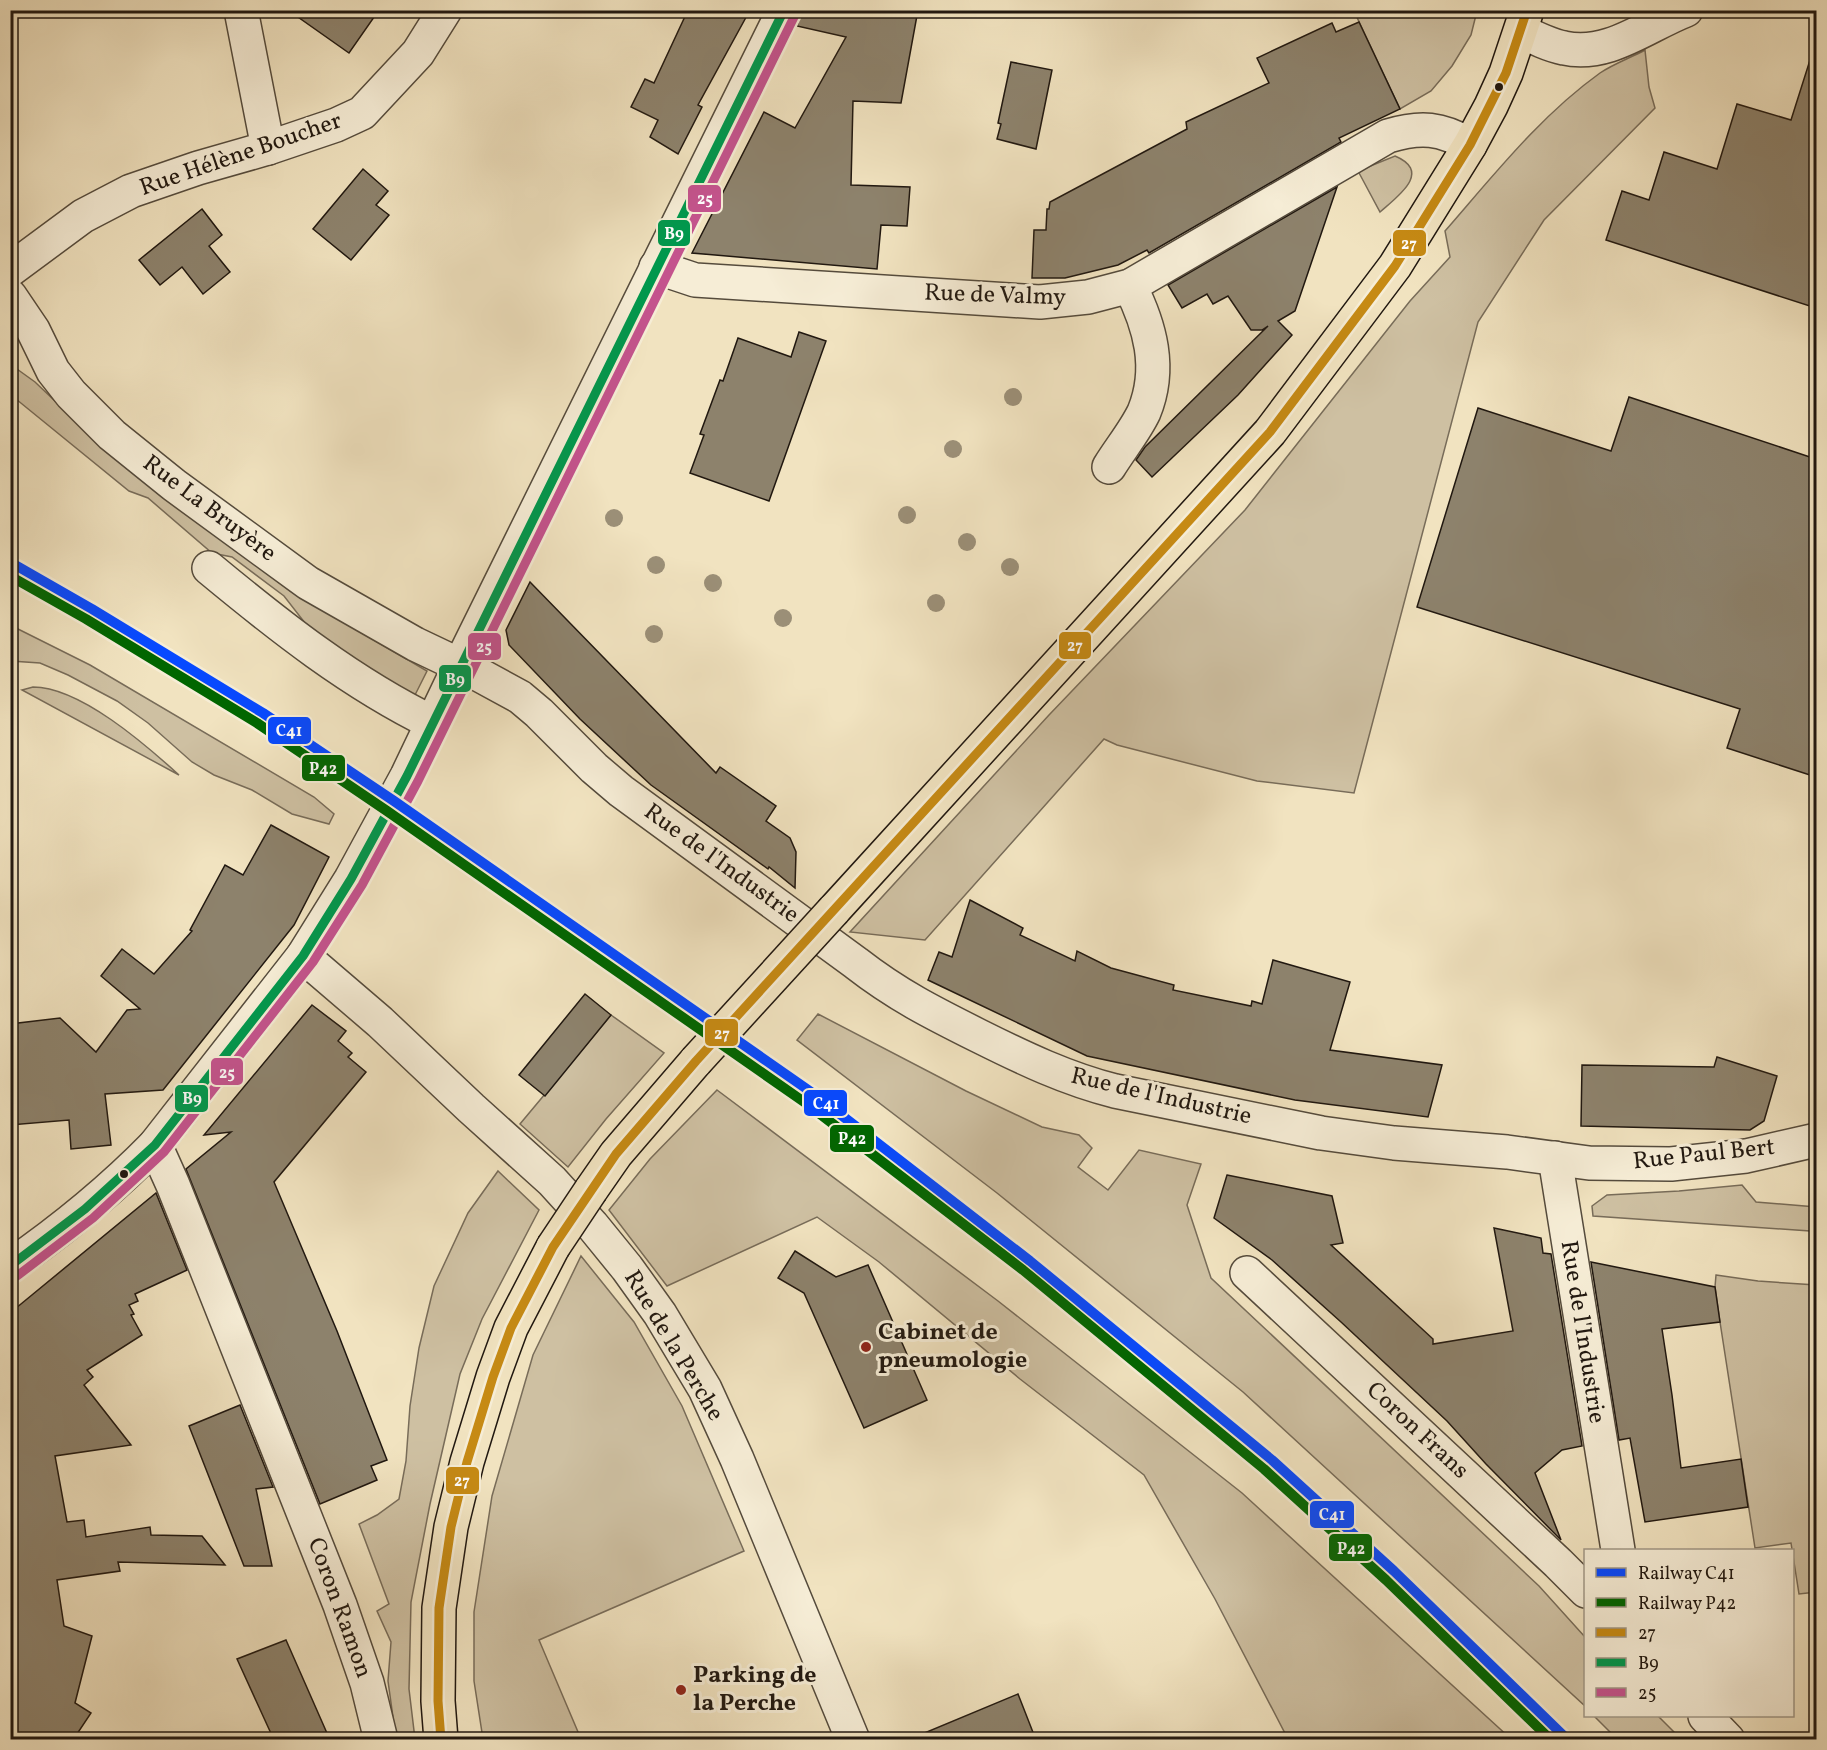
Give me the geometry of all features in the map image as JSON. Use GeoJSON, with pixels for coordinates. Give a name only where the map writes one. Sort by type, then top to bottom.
{"type":"FeatureCollection","features":[{"type":"Feature","properties":{"kind":"main road"},"geometry":{"type":"LineString","coordinates":[[441,1740],[438,1701],[439,1608],[451,1527],[467,1462],[493,1377],[511,1328],[553,1247],[616,1154],[696,1061],[1270,432],[1395,266],[1470,146],[1491,106],[1524,21]]}},
{"type":"Feature","properties":{"kind":"street"},"geometry":{"type":"LineString","coordinates":[[241,10],[268,148]]}},
{"type":"Feature","properties":{"kind":"street","name":"Rue Hélène Boucher"},"geometry":{"type":"LineString","coordinates":[[10,270],[82,216],[131,191],[198,168],[268,148],[336,125],[362,113],[418,53],[445,10]]}},
{"type":"Feature","properties":{"kind":"street"},"geometry":{"type":"LineString","coordinates":[[10,1266],[86,1210],[155,1145],[303,956],[351,879],[407,776],[784,10]]}},
{"type":"Feature","properties":{"kind":"street"},"geometry":{"type":"LineString","coordinates":[[1524,21],[1549,44],[1567,49],[1589,50],[1611,45],[1686,10]]}},
{"type":"Feature","properties":{"kind":"street","name":"Rue de Valmy"},"geometry":{"type":"LineString","coordinates":[[656,267],[694,280],[1040,302],[1088,297],[1130,286],[1388,136],[1405,131],[1429,129],[1453,135],[1470,146]]}},
{"type":"Feature","properties":{"kind":"street"},"geometry":{"type":"LineString","coordinates":[[1109,467],[1143,413],[1154,381],[1150,334],[1142,310],[1130,286]]}},
{"type":"Feature","properties":{"kind":"street","name":"Rue La Bruyère"},"geometry":{"type":"LineString","coordinates":[[10,296],[33,330],[53,371],[71,394],[112,435],[174,485],[308,583],[405,639],[460,665]]}},
{"type":"Feature","properties":{"kind":"street"},"geometry":{"type":"LineString","coordinates":[[208,568],[291,635],[344,672],[405,710],[433,723]]}},
{"type":"Feature","properties":{"kind":"street","name":"Rue de l'Industrie"},"geometry":{"type":"LineString","coordinates":[[460,665],[520,698],[539,713],[594,768],[621,791],[884,984],[930,1012],[1023,1058],[1095,1086],[1322,1133],[1394,1143],[1555,1158],[1618,1549]]}},
{"type":"Feature","properties":{"kind":"street","name":"Rue de la Perche"},"geometry":{"type":"LineString","coordinates":[[303,956],[380,1022],[552,1181],[627,1268],[660,1314],[705,1389],[737,1459],[853,1740]]}},
{"type":"Feature","properties":{"kind":"street","name":"Rue Paul Bert"},"geometry":{"type":"LineString","coordinates":[[1555,1158],[1589,1163],[1671,1164],[1746,1156],[1816,1140]]}},
{"type":"Feature","properties":{"kind":"street","name":"Coron Ramon"},"geometry":{"type":"LineString","coordinates":[[155,1145],[178,1196],[340,1605],[367,1683],[381,1740]]}},
{"type":"Feature","properties":{"kind":"street","name":"Coron Frans"},"geometry":{"type":"LineString","coordinates":[[1247,1273],[1584,1589]]}},
{"type":"Feature","properties":{"kind":"street"},"geometry":{"type":"LineString","coordinates":[[1706,1717],[1728,1740]]}},
{"type":"Feature","properties":{"kind":"shaded area"},"geometry":{"type":"Polygon","coordinates":[[[1354,11],[1477,11],[1471,35],[1452,66],[1431,91],[1400,109],[1354,11]]]}},
{"type":"Feature","properties":{"kind":"shaded area"},"geometry":{"type":"Polygon","coordinates":[[[1645,50],[1649,87],[1655,108],[1544,220],[1478,322],[1354,793],[1257,781],[1117,745],[1104,739],[925,940],[850,932],[1049,715],[1245,510],[1410,301],[1450,257],[1445,231],[1499,168],[1537,127],[1578,90],[1605,70],[1645,50]]]}},
{"type":"Feature","properties":{"kind":"shaded area"},"geometry":{"type":"Polygon","coordinates":[[[1395,156],[1406,162],[1411,169],[1411,177],[1402,192],[1380,212],[1358,171],[1395,156]]]}},
{"type":"Feature","properties":{"kind":"shaded area"},"geometry":{"type":"Polygon","coordinates":[[[10,364],[35,382],[98,442],[290,591],[427,671],[413,699],[351,659],[305,623],[284,596],[232,557],[212,553],[148,498],[129,491],[11,395],[10,364]]]}},
{"type":"Feature","properties":{"kind":"shaded area"},"geometry":{"type":"Polygon","coordinates":[[[14,627],[90,665],[314,797],[334,814],[329,824],[292,814],[252,790],[214,775],[192,762],[148,723],[117,701],[68,675],[40,663],[11,661],[11,633],[14,627]]]}},
{"type":"Feature","properties":{"kind":"shaded area"},"geometry":{"type":"Polygon","coordinates":[[[33,687],[51,690],[91,707],[131,734],[179,775],[22,690],[33,687]]]}},
{"type":"Feature","properties":{"kind":"shaded area"},"geometry":{"type":"Polygon","coordinates":[[[818,1014],[966,1091],[1042,1127],[1079,1135],[1092,1148],[1078,1167],[1108,1190],[1139,1150],[1201,1164],[1187,1205],[1211,1278],[1539,1586],[1584,1636],[1584,1705],[1243,1392],[997,1193],[797,1040],[818,1014]]]}},
{"type":"Feature","properties":{"kind":"shaded area"},"geometry":{"type":"Polygon","coordinates":[[[611,1015],[664,1053],[606,1119],[568,1167],[520,1124],[611,1015]]]}},
{"type":"Feature","properties":{"kind":"shaded area"},"geometry":{"type":"Polygon","coordinates":[[[717,1090],[998,1301],[1242,1493],[1511,1739],[1288,1739],[1215,1599],[1144,1475],[1020,1379],[879,1262],[817,1217],[667,1286],[609,1210],[650,1159],[717,1090]]]}},
{"type":"Feature","properties":{"kind":"shaded area"},"geometry":{"type":"Polygon","coordinates":[[[498,1171],[539,1210],[482,1319],[460,1374],[430,1504],[411,1602],[409,1689],[415,1739],[396,1739],[388,1681],[391,1642],[377,1611],[389,1604],[359,1524],[377,1515],[399,1499],[406,1461],[410,1406],[419,1348],[434,1286],[468,1213],[498,1171]]]}},
{"type":"Feature","properties":{"kind":"shaded area"},"geometry":{"type":"Polygon","coordinates":[[[1742,1185],[1756,1202],[1816,1207],[1816,1244],[1810,1231],[1593,1216],[1592,1206],[1607,1195],[1742,1185]]]}},
{"type":"Feature","properties":{"kind":"shaded area"},"geometry":{"type":"Polygon","coordinates":[[[581,1256],[634,1322],[682,1406],[744,1551],[539,1640],[581,1739],[483,1739],[474,1681],[474,1612],[492,1496],[533,1355],[581,1256]]]}},
{"type":"Feature","properties":{"kind":"shaded area"},"geometry":{"type":"Polygon","coordinates":[[[1716,1275],[1816,1285],[1816,1592],[1799,1594],[1794,1549],[1792,1549],[1791,1543],[1755,1548],[1715,1287],[1716,1275]]]}},
{"type":"Feature","properties":{"kind":"shaded area"},"geometry":{"type":"Polygon","coordinates":[[[1595,1717],[1659,1717],[1681,1739],[1617,1739],[1595,1717]]]}},
{"type":"Feature","properties":{"kind":"building"},"geometry":{"type":"Polygon","coordinates":[[[288,10],[379,10],[349,53],[288,10]]]}},
{"type":"Feature","properties":{"kind":"building"},"geometry":{"type":"Polygon","coordinates":[[[688,10],[750,10],[698,105],[702,107],[678,154],[650,137],[658,120],[631,107],[645,79],[654,83],[688,10]]]}},
{"type":"Feature","properties":{"kind":"building"},"geometry":{"type":"Polygon","coordinates":[[[802,10],[918,10],[901,103],[853,101],[851,185],[910,187],[907,226],[881,225],[877,269],[692,253],[764,112],[795,128],[846,37],[797,26],[802,10]]]}},
{"type":"Feature","properties":{"kind":"building"},"geometry":{"type":"Polygon","coordinates":[[[1359,22],[1400,109],[1339,138],[1341,142],[1149,253],[1147,250],[1118,265],[1065,278],[1032,278],[1034,230],[1046,230],[1047,209],[1049,209],[1050,202],[1187,129],[1186,122],[1269,83],[1257,58],[1332,23],[1336,32],[1359,22]]]}},
{"type":"Feature","properties":{"kind":"building"},"geometry":{"type":"Polygon","coordinates":[[[1810,60],[1816,61],[1816,308],[1606,240],[1622,191],[1649,200],[1664,152],[1717,169],[1737,104],[1791,120],[1810,60]]]}},
{"type":"Feature","properties":{"kind":"building"},"geometry":{"type":"Polygon","coordinates":[[[1011,62],[1052,70],[1036,149],[997,139],[1001,124],[998,123],[1011,62]]]}},
{"type":"Feature","properties":{"kind":"building"},"geometry":{"type":"Polygon","coordinates":[[[363,169],[388,191],[376,205],[389,215],[351,260],[313,229],[363,169]]]}},
{"type":"Feature","properties":{"kind":"building"},"geometry":{"type":"Polygon","coordinates":[[[1337,187],[1295,311],[1278,321],[1292,335],[1238,395],[1152,477],[1136,460],[1145,447],[1268,326],[1262,330],[1251,330],[1228,296],[1213,304],[1207,294],[1182,308],[1168,285],[1337,187]]]}},
{"type":"Feature","properties":{"kind":"building"},"geometry":{"type":"Polygon","coordinates":[[[202,209],[222,235],[209,246],[230,272],[203,294],[182,267],[160,285],[139,260],[202,209]]]}},
{"type":"Feature","properties":{"kind":"building"},"geometry":{"type":"Polygon","coordinates":[[[799,332],[826,341],[769,501],[690,473],[704,435],[700,434],[720,380],[723,381],[738,338],[791,357],[799,332]]]}},
{"type":"Feature","properties":{"kind":"building"},"geometry":{"type":"Polygon","coordinates":[[[1629,397],[1816,459],[1816,777],[1727,748],[1740,709],[1417,607],[1478,408],[1611,451],[1629,397]]]}},
{"type":"Feature","properties":{"kind":"building"},"geometry":{"type":"Polygon","coordinates":[[[530,582],[716,773],[720,767],[776,806],[766,821],[790,838],[796,852],[795,888],[769,867],[768,869],[651,785],[580,719],[509,645],[506,630],[530,582]]]}},
{"type":"Feature","properties":{"kind":"building"},"geometry":{"type":"Polygon","coordinates":[[[271,825],[329,857],[294,925],[163,1090],[105,1094],[111,1145],[71,1149],[69,1120],[10,1125],[10,1024],[60,1018],[96,1052],[127,1010],[140,1009],[101,976],[122,949],[154,974],[192,931],[190,930],[225,865],[243,875],[271,825]]]}},
{"type":"Feature","properties":{"kind":"building"},"geometry":{"type":"Polygon","coordinates":[[[970,900],[1023,928],[1020,935],[1075,961],[1077,951],[1111,968],[1174,985],[1173,990],[1251,1006],[1252,1001],[1262,1004],[1273,960],[1350,982],[1330,1050],[1442,1065],[1428,1117],[1295,1100],[1087,1056],[928,980],[939,952],[952,957],[970,900]]]}},
{"type":"Feature","properties":{"kind":"building"},"geometry":{"type":"Polygon","coordinates":[[[585,994],[611,1015],[545,1096],[519,1075],[585,994]]]}},
{"type":"Feature","properties":{"kind":"building"},"geometry":{"type":"Polygon","coordinates":[[[312,1005],[346,1031],[338,1041],[352,1053],[348,1057],[366,1072],[274,1182],[337,1331],[387,1460],[371,1466],[377,1480],[320,1504],[186,1169],[231,1132],[204,1135],[312,1005]]]}},
{"type":"Feature","properties":{"kind":"building"},"geometry":{"type":"Polygon","coordinates":[[[1717,1057],[1777,1076],[1764,1121],[1750,1130],[1581,1126],[1582,1065],[1714,1067],[1717,1057]]]}},
{"type":"Feature","properties":{"kind":"building"},"geometry":{"type":"Polygon","coordinates":[[[1227,1175],[1332,1196],[1343,1243],[1331,1245],[1433,1339],[1433,1344],[1513,1331],[1494,1228],[1541,1238],[1543,1253],[1551,1254],[1582,1446],[1562,1450],[1535,1473],[1561,1540],[1447,1421],[1341,1322],[1272,1260],[1214,1218],[1227,1175]]]}},
{"type":"Feature","properties":{"kind":"building"},"geometry":{"type":"Polygon","coordinates":[[[156,1193],[187,1270],[135,1294],[138,1301],[129,1305],[134,1314],[131,1315],[142,1335],[87,1370],[93,1377],[84,1385],[131,1445],[55,1456],[67,1522],[84,1520],[86,1537],[150,1527],[151,1535],[202,1536],[225,1565],[118,1562],[120,1571],[57,1580],[64,1626],[92,1636],[75,1703],[91,1713],[73,1740],[10,1740],[10,1313],[156,1193]]]}},
{"type":"Feature","properties":{"kind":"building","name":"Cabinet de pneumologie"},"geometry":{"type":"Polygon","coordinates":[[[795,1251],[836,1277],[868,1265],[927,1400],[864,1428],[804,1293],[778,1278],[795,1251]]]}},
{"type":"Feature","properties":{"kind":"building"},"geometry":{"type":"Polygon","coordinates":[[[1591,1262],[1715,1287],[1720,1322],[1662,1329],[1681,1468],[1741,1459],[1748,1507],[1645,1522],[1630,1438],[1619,1440],[1591,1262]]]}},
{"type":"Feature","properties":{"kind":"building"},"geometry":{"type":"Polygon","coordinates":[[[240,1405],[273,1487],[256,1489],[272,1566],[244,1566],[189,1426],[240,1405]]]}},
{"type":"Feature","properties":{"kind":"building"},"geometry":{"type":"Polygon","coordinates":[[[286,1640],[330,1740],[274,1740],[237,1659],[286,1640]]]}},
{"type":"Feature","properties":{"kind":"building"},"geometry":{"type":"Polygon","coordinates":[[[1018,1694],[1036,1740],[910,1740],[910,1739],[1018,1694]]]}},
{"type":"Feature","properties":{"kind":"rail line","name":"C41"},"geometry":{"type":"LineString","coordinates":[[10,562],[263,713],[394,801],[814,1094],[1030,1261],[1272,1460],[1394,1571],[1568,1740]]}},
{"type":"Feature","properties":{"kind":"rail line","name":"P42"},"geometry":{"type":"LineString","coordinates":[[10,576],[86,619],[257,723],[807,1104],[1023,1270],[1264,1469],[1386,1580],[1551,1740]]}},
{"type":"Feature","properties":{"kind":"transit line","name":"B9"},"geometry":{"type":"LineString","coordinates":[[10,1266],[85,1209],[155,1145],[303,956],[351,879],[407,776],[784,10]]}},
{"type":"Feature","properties":{"kind":"transit line","name":"27"},"geometry":{"type":"LineString","coordinates":[[441,1740],[438,1701],[439,1608],[451,1527],[467,1462],[493,1377],[511,1328],[553,1247],[616,1154],[696,1061],[1270,432],[1395,266],[1470,145],[1506,73],[1527,10]]}},
{"type":"Feature","properties":{"kind":"transit line","name":"25"},"geometry":{"type":"LineString","coordinates":[[17,1276],[93,1218],[164,1152],[313,962],[362,885],[418,781],[795,15]]}},
{"type":"Feature","properties":{"kind":"place","name":"Cabinet de pneumologie"},"geometry":{"type":"Point","coordinates":[866,1347]}},
{"type":"Feature","properties":{"kind":"place","name":"Parking de la Perche"},"geometry":{"type":"Point","coordinates":[681,1690]}}]}
